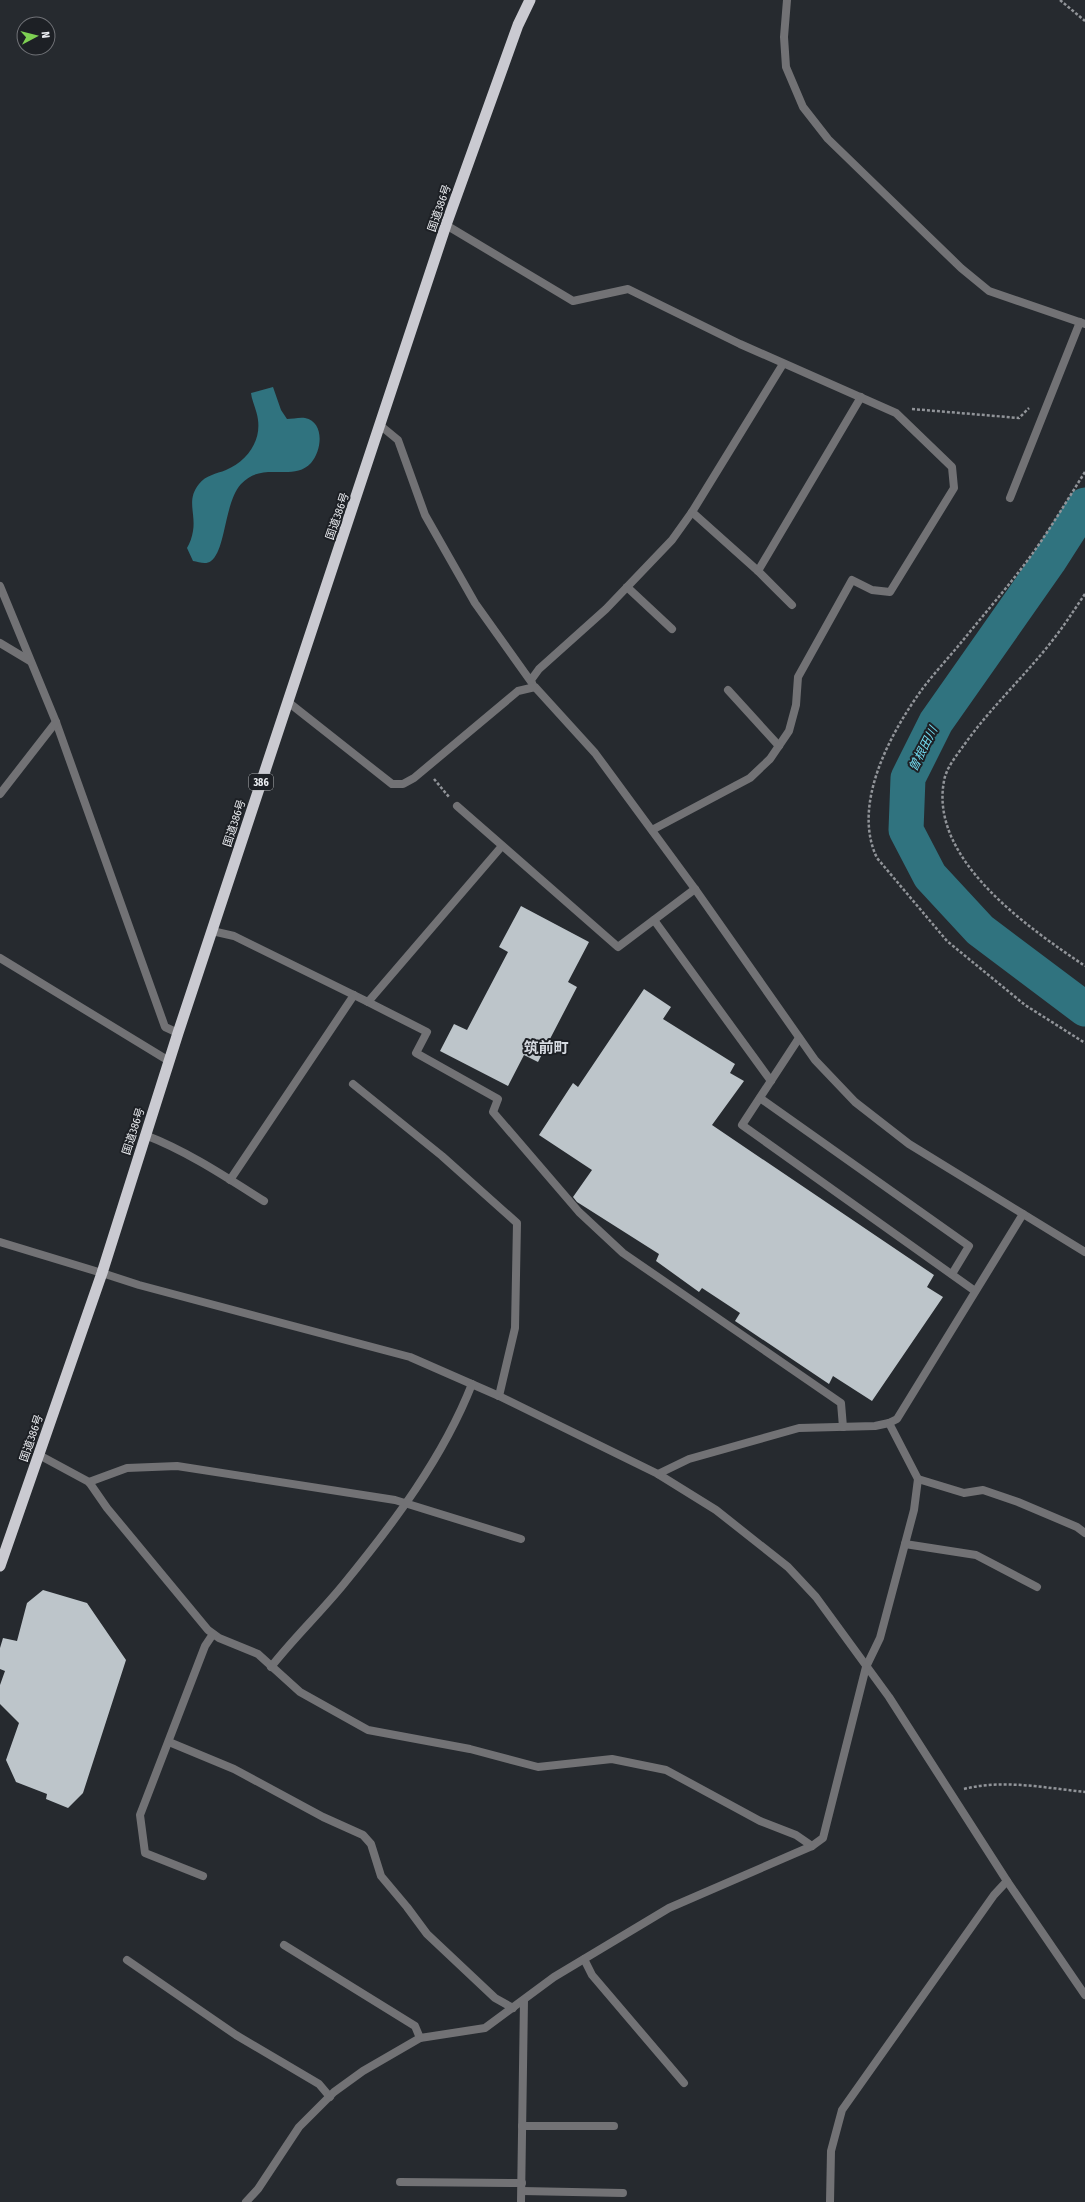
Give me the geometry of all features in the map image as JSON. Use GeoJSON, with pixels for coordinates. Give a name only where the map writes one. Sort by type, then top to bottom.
{"type":"FeatureCollection","features":[{"type":"Feature","properties":{"kind":"highway","name":"国道386号"},"geometry":{"type":"LineString","coordinates":[[0,1566],[102,1273],[178,1033],[381,426],[446,226],[515,33],[530,0]]}},
{"type":"Feature","properties":{"kind":"street"},"geometry":{"type":"LineString","coordinates":[[787,0],[784,37],[786,67],[803,107],[828,139],[961,268],[989,291],[1083,323],[1010,498]]}},
{"type":"Feature","properties":{"kind":"street"},"geometry":{"type":"LineString","coordinates":[[446,226],[573,301],[628,289],[783,364],[896,412],[952,467],[954,488],[890,592],[872,590],[852,580],[798,677],[796,705],[789,731],[770,760],[750,778],[652,830]]}},
{"type":"Feature","properties":{"kind":"street"},"geometry":{"type":"LineString","coordinates":[[288,702],[392,784],[403,784],[425,769],[518,692],[533,684],[539,669],[627,587],[672,540],[692,512],[783,364]]}},
{"type":"Feature","properties":{"kind":"street"},"geometry":{"type":"LineString","coordinates":[[758,571],[861,397]]}},
{"type":"Feature","properties":{"kind":"street"},"geometry":{"type":"LineString","coordinates":[[381,426],[398,440],[425,515],[475,603],[533,684],[595,753],[695,889],[815,1060],[855,1102],[909,1144],[1085,1252]]}},
{"type":"Feature","properties":{"kind":"street"},"geometry":{"type":"LineString","coordinates":[[692,512],[758,571],[792,605]]}},
{"type":"Feature","properties":{"kind":"street"},"geometry":{"type":"LineString","coordinates":[[0,586],[56,722],[165,1027],[178,1033]]}},
{"type":"Feature","properties":{"kind":"street"},"geometry":{"type":"LineString","coordinates":[[627,587],[672,629]]}},
{"type":"Feature","properties":{"kind":"street"},"geometry":{"type":"LineString","coordinates":[[0,643],[30,661]]}},
{"type":"Feature","properties":{"kind":"street"},"geometry":{"type":"LineString","coordinates":[[728,690],[779,746]]}},
{"type":"Feature","properties":{"kind":"street"},"geometry":{"type":"LineString","coordinates":[[1,790],[56,722]]}},
{"type":"Feature","properties":{"kind":"street"},"geometry":{"type":"LineString","coordinates":[[457,806],[618,947],[695,889]]}},
{"type":"Feature","properties":{"kind":"street"},"geometry":{"type":"LineString","coordinates":[[368,1002],[502,846]]}},
{"type":"Feature","properties":{"kind":"street"},"geometry":{"type":"LineString","coordinates":[[654,920],[771,1081]]}},
{"type":"Feature","properties":{"kind":"street"},"geometry":{"type":"LineString","coordinates":[[212,931],[234,936],[427,1032],[416,1053],[498,1099],[493,1112],[578,1212],[623,1253],[841,1403],[843,1426]]}},
{"type":"Feature","properties":{"kind":"street"},"geometry":{"type":"LineString","coordinates":[[0,958],[169,1061]]}},
{"type":"Feature","properties":{"kind":"street"},"geometry":{"type":"LineString","coordinates":[[230,1180],[354,995]]}},
{"type":"Feature","properties":{"kind":"street"},"geometry":{"type":"LineString","coordinates":[[799,1038],[742,1125],[975,1291]]}},
{"type":"Feature","properties":{"kind":"street"},"geometry":{"type":"LineString","coordinates":[[353,1084],[442,1156],[517,1223],[516,1328],[499,1396]]}},
{"type":"Feature","properties":{"kind":"street"},"geometry":{"type":"LineString","coordinates":[[760,1098],[968,1246],[952,1274]]}},
{"type":"Feature","properties":{"kind":"street"},"geometry":{"type":"LineString","coordinates":[[145,1135],[160,1141],[264,1201]]}},
{"type":"Feature","properties":{"kind":"street"},"geometry":{"type":"LineString","coordinates":[[658,1474],[690,1458],[799,1428],[889,1423],[897,1419],[1023,1214]]}},
{"type":"Feature","properties":{"kind":"street"},"geometry":{"type":"LineString","coordinates":[[0,1242],[139,1285],[410,1357],[499,1396],[658,1474],[716,1510],[788,1567],[816,1597],[889,1697],[1008,1881],[1085,1995]]}},
{"type":"Feature","properties":{"kind":"street"},"geometry":{"type":"LineString","coordinates":[[270,1667],[342,1586],[405,1503],[445,1443],[472,1384]]}},
{"type":"Feature","properties":{"kind":"street"},"geometry":{"type":"LineString","coordinates":[[246,2202],[258,2189],[299,2127],[330,2097],[363,2071],[420,2038],[485,2028],[554,1977],[669,1908],[812,1846],[823,1838],[866,1666],[880,1638],[914,1510],[918,1479],[889,1423]]}},
{"type":"Feature","properties":{"kind":"street"},"geometry":{"type":"LineString","coordinates":[[39,1455],[89,1482],[107,1508],[208,1630],[213,1634],[258,1654],[270,1667],[300,1692],[368,1730],[470,1749],[538,1767],[612,1759],[666,1770],[760,1821],[796,1835],[812,1846]]}},
{"type":"Feature","properties":{"kind":"street"},"geometry":{"type":"LineString","coordinates":[[89,1482],[127,1468],[177,1466],[405,1503],[521,1539]]}},
{"type":"Feature","properties":{"kind":"street"},"geometry":{"type":"LineString","coordinates":[[918,1479],[964,1493],[983,1490],[1018,1502],[1077,1527],[1085,1533]]}},
{"type":"Feature","properties":{"kind":"street"},"geometry":{"type":"LineString","coordinates":[[904,1544],[976,1555],[1037,1587]]}},
{"type":"Feature","properties":{"kind":"street"},"geometry":{"type":"LineString","coordinates":[[203,1876],[146,1853],[140,1815],[205,1646],[213,1634]]}},
{"type":"Feature","properties":{"kind":"street"},"geometry":{"type":"LineString","coordinates":[[169,1742],[234,1769],[323,1817],[363,1835],[371,1844],[381,1876],[407,1906],[427,1934],[495,1998],[513,2008]]}},
{"type":"Feature","properties":{"kind":"street"},"geometry":{"type":"LineString","coordinates":[[830,2202],[832,2151],[842,2110],[994,1896],[1008,1881]]}},
{"type":"Feature","properties":{"kind":"street"},"geometry":{"type":"LineString","coordinates":[[284,1945],[415,2026],[420,2038]]}},
{"type":"Feature","properties":{"kind":"street"},"geometry":{"type":"LineString","coordinates":[[584,1959],[592,1975],[684,2083]]}},
{"type":"Feature","properties":{"kind":"street"},"geometry":{"type":"LineString","coordinates":[[127,1960],[236,2035],[319,2084],[330,2097]]}},
{"type":"Feature","properties":{"kind":"street"},"geometry":{"type":"LineString","coordinates":[[521,2202],[524,2000]]}},
{"type":"Feature","properties":{"kind":"street"},"geometry":{"type":"LineString","coordinates":[[522,2126],[614,2126]]}},
{"type":"Feature","properties":{"kind":"street"},"geometry":{"type":"LineString","coordinates":[[400,2182],[623,2193]]}},
{"type":"Feature","properties":{"kind":"path"},"geometry":{"type":"LineString","coordinates":[[1060,0],[1085,21]]}},
{"type":"Feature","properties":{"kind":"path"},"geometry":{"type":"LineString","coordinates":[[896,412],[908,409],[1019,418],[1027,412],[1030,404]]}},
{"type":"Feature","properties":{"kind":"path"},"geometry":{"type":"LineString","coordinates":[[1085,472],[1028,560],[924,686],[908,710],[885,754],[869,798],[868,827],[871,846],[877,858],[947,941],[1025,1005],[1085,1044]]}},
{"type":"Feature","properties":{"kind":"path"},"geometry":{"type":"LineString","coordinates":[[1085,594],[1052,641],[981,720],[953,761],[944,780],[942,802],[945,824],[959,852],[979,880],[1005,907],[1085,966]]}},
{"type":"Feature","properties":{"kind":"path"},"geometry":{"type":"LineString","coordinates":[[425,769],[457,806]]}},
{"type":"Feature","properties":{"kind":"path"},"geometry":{"type":"LineString","coordinates":[[951,1792],[980,1785],[1007,1785],[1085,1792]]}},
{"type":"Feature","properties":{"kind":"water"},"geometry":{"type":"Polygon","coordinates":[[[273,387],[281,410],[287,419],[305,418],[316,425],[320,438],[318,451],[315,458],[303,469],[286,472],[259,473],[250,477],[241,484],[235,492],[231,502],[223,537],[216,555],[207,563],[193,561],[187,548],[191,540],[194,524],[192,501],[195,490],[202,481],[211,475],[226,470],[240,462],[251,450],[257,436],[258,428],[257,416],[251,393],[273,387]]]}},
{"type":"Feature","properties":{"kind":"building"},"geometry":{"type":"Polygon","coordinates":[[[521,906],[589,942],[568,982],[577,987],[538,1062],[524,1055],[508,1086],[440,1051],[454,1024],[467,1030],[508,952],[499,947],[521,906]]]}},
{"type":"Feature","properties":{"kind":"building"},"geometry":{"type":"Polygon","coordinates":[[[644,989],[671,1007],[663,1019],[735,1064],[730,1073],[744,1081],[712,1125],[934,1275],[927,1287],[943,1297],[872,1401],[833,1376],[829,1384],[735,1321],[740,1313],[702,1288],[699,1292],[656,1261],[659,1254],[577,1202],[573,1197],[592,1170],[539,1135],[573,1083],[578,1087],[644,989]]]}},
{"type":"Feature","properties":{"kind":"building"},"geometry":{"type":"Polygon","coordinates":[[[43,1590],[87,1603],[126,1660],[83,1793],[68,1808],[46,1799],[47,1794],[16,1782],[6,1760],[19,1723],[0,1704],[0,1685],[5,1671],[0,1669],[0,1648],[3,1638],[17,1641],[27,1603],[43,1590]]]}},
{"type":"Feature","properties":{"kind":"waterway","name":"曽根田川"},"geometry":{"type":"LineString","coordinates":[[1085,505],[1049,561],[936,722],[908,778],[906,830],[930,876],[980,930],[1085,1009]]}},
{"type":"Feature","properties":{"kind":"district","name":"筑前町"},"geometry":{"type":"Point","coordinates":[546,1048]}}]}
